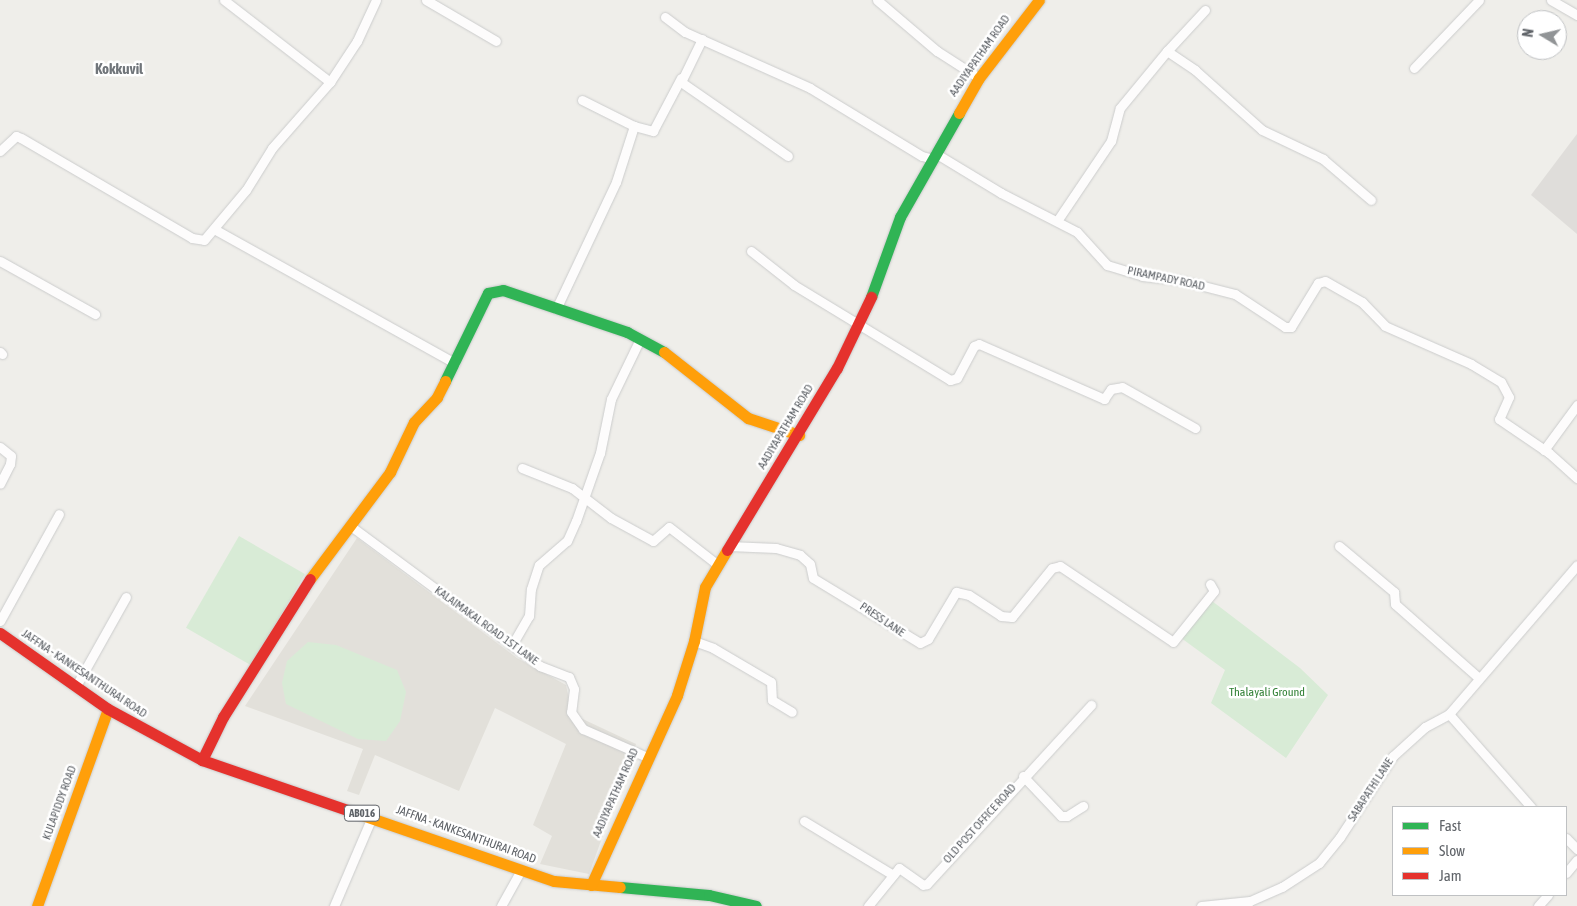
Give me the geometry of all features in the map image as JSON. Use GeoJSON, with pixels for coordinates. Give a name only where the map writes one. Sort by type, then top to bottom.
{"type":"FeatureCollection","features":[{"type":"Feature","properties":{"kind":"street"},"geometry":{"type":"LineString","coordinates":[[224,0],[330,82]]}},
{"type":"Feature","properties":{"kind":"street"},"geometry":{"type":"LineString","coordinates":[[0,151],[16,136],[21,138],[192,238],[204,240],[246,190],[272,148],[330,82],[357,41],[376,0]]}},
{"type":"Feature","properties":{"kind":"street"},"geometry":{"type":"LineString","coordinates":[[426,0],[496,41]]}},
{"type":"Feature","properties":{"kind":"street"},"geometry":{"type":"LineString","coordinates":[[877,0],[936,51],[978,78]]}},
{"type":"Feature","properties":{"kind":"street","name":"AADIYAPATHAM ROAD"},"geometry":{"type":"LineString","coordinates":[[591,885],[647,756],[677,695],[694,642],[699,607],[718,564],[799,435],[860,325],[880,278],[900,217],[978,78],[1039,0]]}},
{"type":"Feature","properties":{"kind":"street"},"geometry":{"type":"LineString","coordinates":[[1414,68],[1479,0]]}},
{"type":"Feature","properties":{"kind":"street"},"geometry":{"type":"LineString","coordinates":[[1551,0],[1577,15]]}},
{"type":"Feature","properties":{"kind":"street"},"geometry":{"type":"LineString","coordinates":[[1057,220],[1112,141],[1120,108],[1167,51],[1205,10]]}},
{"type":"Feature","properties":{"kind":"street","name":"PIRAMPADY ROAD"},"geometry":{"type":"LineString","coordinates":[[665,17],[685,32],[810,88],[922,156],[934,156],[1001,193],[1057,220],[1076,232],[1107,265],[1142,276],[1180,280],[1235,294],[1285,326],[1292,327],[1318,283],[1326,281],[1362,302],[1385,326],[1471,364],[1501,382],[1509,397],[1499,419],[1544,450],[1577,478]]}},
{"type":"Feature","properties":{"kind":"street"},"geometry":{"type":"LineString","coordinates":[[582,100],[634,126],[653,131],[702,39]]}},
{"type":"Feature","properties":{"kind":"street"},"geometry":{"type":"LineString","coordinates":[[1167,51],[1195,70],[1262,130],[1323,159],[1371,200]]}},
{"type":"Feature","properties":{"kind":"street"},"geometry":{"type":"LineString","coordinates":[[681,78],[684,85],[788,156]]}},
{"type":"Feature","properties":{"kind":"street"},"geometry":{"type":"LineString","coordinates":[[556,309],[616,182],[634,126]]}},
{"type":"Feature","properties":{"kind":"street"},"geometry":{"type":"LineString","coordinates":[[214,229],[455,363]]}},
{"type":"Feature","properties":{"kind":"street"},"geometry":{"type":"LineString","coordinates":[[751,251],[794,285],[950,380],[956,378],[974,346],[979,344],[1104,399],[1111,389],[1122,387],[1195,428]]}},
{"type":"Feature","properties":{"kind":"street"},"geometry":{"type":"LineString","coordinates":[[0,261],[95,314]]}},
{"type":"Feature","properties":{"kind":"street"},"geometry":{"type":"LineString","coordinates":[[202,760],[223,717],[310,580],[352,527],[390,472],[414,422],[436,396],[455,363],[488,293],[503,290],[640,339],[672,356],[748,418],[799,435]]}},
{"type":"Feature","properties":{"kind":"street"},"geometry":{"type":"LineString","coordinates":[[512,645],[529,616],[531,589],[539,565],[567,541],[600,453],[611,398],[640,339]]}},
{"type":"Feature","properties":{"kind":"street"},"geometry":{"type":"LineString","coordinates":[[1544,450],[1577,405]]}},
{"type":"Feature","properties":{"kind":"street"},"geometry":{"type":"LineString","coordinates":[[0,447],[10,456],[10,464],[0,484]]}},
{"type":"Feature","properties":{"kind":"street"},"geometry":{"type":"LineString","coordinates":[[522,468],[572,488],[611,518],[653,541],[669,527],[718,564]]}},
{"type":"Feature","properties":{"kind":"street"},"geometry":{"type":"LineString","coordinates":[[0,621],[59,514]]}},
{"type":"Feature","properties":{"kind":"street","name":"KALAIMAKAL ROAD 1ST LANE"},"geometry":{"type":"LineString","coordinates":[[352,527],[392,554],[487,629],[540,666],[573,681],[571,712],[583,729],[647,756]]}},
{"type":"Feature","properties":{"kind":"street","name":"PRESS LANE"},"geometry":{"type":"LineString","coordinates":[[729,546],[776,548],[800,555],[810,564],[813,578],[920,643],[928,639],[956,592],[969,595],[1001,616],[1012,617],[1052,568],[1060,566],[1173,642],[1214,591],[1210,584]]}},
{"type":"Feature","properties":{"kind":"street"},"geometry":{"type":"LineString","coordinates":[[1339,546],[1394,592],[1395,604],[1479,678]]}},
{"type":"Feature","properties":{"kind":"street","name":"SABAPATHI LANE"},"geometry":{"type":"LineString","coordinates":[[1201,906],[1250,901],[1282,887],[1319,863],[1340,837],[1393,756],[1425,727],[1449,714],[1577,565]]}},
{"type":"Feature","properties":{"kind":"street"},"geometry":{"type":"LineString","coordinates":[[76,686],[126,597]]}},
{"type":"Feature","properties":{"kind":"street","name":"JAFFNA - KANKESANTHURAI ROAD"},"geometry":{"type":"LineString","coordinates":[[0,633],[108,709],[202,760],[554,881],[709,895],[756,906]]}},
{"type":"Feature","properties":{"kind":"street"},"geometry":{"type":"LineString","coordinates":[[694,642],[713,648],[771,682],[772,700],[792,712]]}},
{"type":"Feature","properties":{"kind":"street","name":"OLD POST OFFICE ROAD"},"geometry":{"type":"LineString","coordinates":[[893,875],[899,868],[903,869],[923,885],[927,884],[1023,776],[1091,705]]}},
{"type":"Feature","properties":{"kind":"street","name":"KULAPIDDY ROAD"},"geometry":{"type":"LineString","coordinates":[[37,906],[108,709]]}},
{"type":"Feature","properties":{"kind":"street"},"geometry":{"type":"LineString","coordinates":[[1449,714],[1530,806]]}},
{"type":"Feature","properties":{"kind":"street"},"geometry":{"type":"LineString","coordinates":[[1023,776],[1061,816],[1067,816],[1083,806]]}},
{"type":"Feature","properties":{"kind":"street"},"geometry":{"type":"LineString","coordinates":[[334,906],[372,817]]}},
{"type":"Feature","properties":{"kind":"street"},"geometry":{"type":"LineString","coordinates":[[804,821],[893,875],[868,906]]}},
{"type":"Feature","properties":{"kind":"street"},"geometry":{"type":"LineString","coordinates":[[1567,839],[1577,849]]}},
{"type":"Feature","properties":{"kind":"street"},"geometry":{"type":"LineString","coordinates":[[1567,872],[1577,860]]}},
{"type":"Feature","properties":{"kind":"street"},"geometry":{"type":"LineString","coordinates":[[501,906],[522,870]]}},
{"type":"Feature","properties":{"kind":"street"},"geometry":{"type":"LineString","coordinates":[[1538,906],[1547,896]]}},
{"type":"Feature","properties":{"kind":"shaded area"},"geometry":{"type":"Polygon","coordinates":[[[1577,134],[1577,234],[1531,195],[1577,134]]]}},
{"type":"Feature","properties":{"kind":"shaded area"},"geometry":{"type":"Polygon","coordinates":[[[357,538],[517,658],[566,685],[572,714],[636,744],[589,874],[540,864],[552,836],[533,825],[566,744],[495,708],[459,791],[375,755],[359,795],[347,791],[363,749],[245,706],[357,538]]]}},
{"type":"Feature","properties":{"kind":"green space"},"geometry":{"type":"Polygon","coordinates":[[[239,536],[305,574],[252,666],[186,628],[239,536]]]}},
{"type":"Feature","properties":{"kind":"green space","name":"Thalayali Ground"},"geometry":{"type":"Polygon","coordinates":[[[1212,601],[1300,668],[1328,695],[1286,758],[1211,703],[1225,670],[1177,635],[1212,601]]]}},
{"type":"Feature","properties":{"kind":"green space"},"geometry":{"type":"Polygon","coordinates":[[[308,642],[336,645],[397,670],[406,692],[400,721],[386,741],[358,739],[286,704],[282,683],[287,661],[308,642]]]}},
{"type":"Feature","properties":{"kind":"traffic: fast"},"geometry":{"type":"LineString","coordinates":[[871,297],[900,217],[959,113]]}},
{"type":"Feature","properties":{"kind":"traffic: fast"},"geometry":{"type":"LineString","coordinates":[[445,381],[488,293],[503,290],[627,332],[664,352]]}},
{"type":"Feature","properties":{"kind":"traffic: fast"},"geometry":{"type":"LineString","coordinates":[[620,887],[709,895],[756,906]]}},
{"type":"Feature","properties":{"kind":"traffic: slow"},"geometry":{"type":"LineString","coordinates":[[959,113],[979,78],[1039,0]]}},
{"type":"Feature","properties":{"kind":"traffic: slow"},"geometry":{"type":"LineString","coordinates":[[664,352],[748,418],[799,435]]}},
{"type":"Feature","properties":{"kind":"traffic: slow"},"geometry":{"type":"LineString","coordinates":[[310,579],[390,472],[414,422],[437,397],[445,381]]}},
{"type":"Feature","properties":{"kind":"traffic: slow"},"geometry":{"type":"LineString","coordinates":[[591,885],[677,695],[694,641],[705,587],[727,550]]}},
{"type":"Feature","properties":{"kind":"traffic: slow"},"geometry":{"type":"LineString","coordinates":[[37,906],[108,709]]}},
{"type":"Feature","properties":{"kind":"traffic: slow"},"geometry":{"type":"LineString","coordinates":[[362,815],[554,881],[620,887]]}},
{"type":"Feature","properties":{"kind":"traffic: jam"},"geometry":{"type":"LineString","coordinates":[[727,550],[837,368],[871,297]]}},
{"type":"Feature","properties":{"kind":"traffic: jam"},"geometry":{"type":"LineString","coordinates":[[202,760],[223,717],[310,579]]}},
{"type":"Feature","properties":{"kind":"traffic: jam"},"geometry":{"type":"LineString","coordinates":[[0,633],[108,709],[202,760],[362,815]]}},
{"type":"Feature","properties":{"kind":"district","name":"Kokkuvil"},"geometry":{"type":"Point","coordinates":[119,69]}}]}
